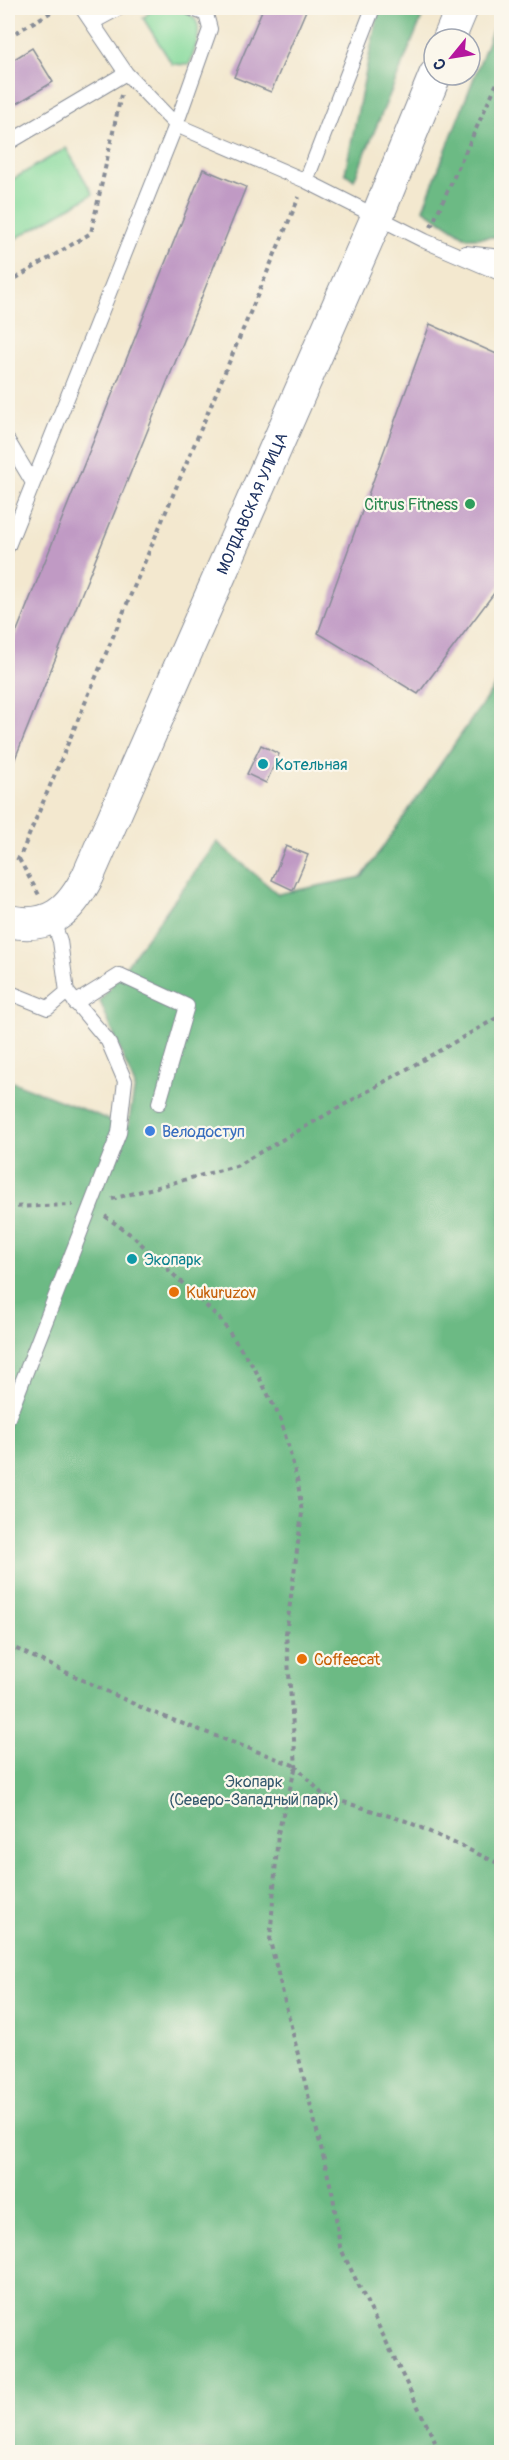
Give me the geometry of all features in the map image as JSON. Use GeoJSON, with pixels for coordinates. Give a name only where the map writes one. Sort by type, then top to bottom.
{"type":"FeatureCollection","features":[{"type":"Feature","properties":{"kind":"street"},"geometry":{"type":"LineString","coordinates":[[454,27],[462,8]]}},
{"type":"Feature","properties":{"kind":"street","name":"МОЛДАВСКАЯ УЛИЦА"},"geometry":{"type":"LineString","coordinates":[[52,919],[75,901],[88,876],[377,217],[430,87]]}},
{"type":"Feature","properties":{"kind":"street"},"geometry":{"type":"LineString","coordinates":[[8,921],[18,924],[52,919]]}},
{"type":"Feature","properties":{"kind":"lane"},"geometry":{"type":"LineString","coordinates":[[82,8],[126,73],[176,124],[306,181],[425,241],[501,273]]}},
{"type":"Feature","properties":{"kind":"lane"},"geometry":{"type":"LineString","coordinates":[[93,22],[119,8]]}},
{"type":"Feature","properties":{"kind":"lane"},"geometry":{"type":"LineString","coordinates":[[8,546],[176,124],[210,29],[206,14],[190,8]]}},
{"type":"Feature","properties":{"kind":"lane"},"geometry":{"type":"LineString","coordinates":[[306,181],[373,8]]}},
{"type":"Feature","properties":{"kind":"lane"},"geometry":{"type":"LineString","coordinates":[[8,143],[126,73]]}},
{"type":"Feature","properties":{"kind":"lane"},"geometry":{"type":"LineString","coordinates":[[453,252],[501,257]]}},
{"type":"Feature","properties":{"kind":"lane"},"geometry":{"type":"LineString","coordinates":[[8,441],[33,483]]}},
{"type":"Feature","properties":{"kind":"lane"},"geometry":{"type":"LineString","coordinates":[[8,1418],[119,1134],[125,1081],[108,1041],[71,998],[60,940],[52,919]]}},
{"type":"Feature","properties":{"kind":"lane"},"geometry":{"type":"LineString","coordinates":[[8,992],[48,1008],[120,975],[186,1006],[159,1103]]}},
{"type":"Feature","properties":{"kind":"path"},"geometry":{"type":"LineString","coordinates":[[8,37],[58,8]]}},
{"type":"Feature","properties":{"kind":"path"},"geometry":{"type":"LineString","coordinates":[[425,241],[501,72]]}},
{"type":"Feature","properties":{"kind":"path"},"geometry":{"type":"LineString","coordinates":[[8,283],[92,234],[126,73]]}},
{"type":"Feature","properties":{"kind":"path"},"geometry":{"type":"LineString","coordinates":[[19,859],[306,181]]}},
{"type":"Feature","properties":{"kind":"path"},"geometry":{"type":"LineString","coordinates":[[8,854],[19,859],[52,919]]}},
{"type":"Feature","properties":{"kind":"path"},"geometry":{"type":"LineString","coordinates":[[8,1207],[90,1205],[236,1166],[501,1015]]}},
{"type":"Feature","properties":{"kind":"path"},"geometry":{"type":"LineString","coordinates":[[90,1205],[134,1237],[220,1319],[255,1369],[281,1420],[302,1513],[286,1634],[296,1766],[278,1833],[270,1941],[333,2196],[340,2247],[440,2452]]}},
{"type":"Feature","properties":{"kind":"path"},"geometry":{"type":"LineString","coordinates":[[8,1645],[149,1711],[296,1766],[324,1796],[406,1821],[501,1865]]}},
{"type":"Feature","properties":{"kind":"green space"},"geometry":{"type":"Polygon","coordinates":[[[155,8],[184,11],[197,22],[197,40],[189,65],[172,64],[143,18],[155,8]]]}},
{"type":"Feature","properties":{"kind":"green space"},"geometry":{"type":"Polygon","coordinates":[[[379,8],[426,8],[354,180],[345,173],[379,8]]]}},
{"type":"Feature","properties":{"kind":"green space"},"geometry":{"type":"Polygon","coordinates":[[[501,8],[501,237],[467,238],[423,209],[470,87],[482,87],[482,57],[501,8]]]}},
{"type":"Feature","properties":{"kind":"green space"},"geometry":{"type":"Polygon","coordinates":[[[66,148],[93,194],[8,243],[8,182],[66,148]]]}},
{"type":"Feature","properties":{"kind":"green space","name":"Экопарк (Северо-Западный парк)"},"geometry":{"type":"Polygon","coordinates":[[[501,677],[501,2452],[8,2452],[8,1080],[128,1127],[135,1086],[100,1001],[217,842],[278,894],[362,877],[501,677]]]}},
{"type":"Feature","properties":{"kind":"building"},"geometry":{"type":"Polygon","coordinates":[[[263,8],[307,8],[271,92],[234,77],[263,8]]]}},
{"type":"Feature","properties":{"kind":"building"},"geometry":{"type":"Polygon","coordinates":[[[32,48],[53,82],[8,109],[8,63],[32,48]]]}},
{"type":"Feature","properties":{"kind":"building"},"geometry":{"type":"Polygon","coordinates":[[[203,169],[246,187],[8,776],[8,653],[203,169]]]}},
{"type":"Feature","properties":{"kind":"building"},"geometry":{"type":"Polygon","coordinates":[[[430,324],[501,356],[501,584],[418,694],[318,633],[430,324]]]}},
{"type":"Feature","properties":{"kind":"building","name":"Котельная"},"geometry":{"type":"Polygon","coordinates":[[[261,745],[279,754],[266,783],[247,774],[261,745]]]}},
{"type":"Feature","properties":{"kind":"building"},"geometry":{"type":"Polygon","coordinates":[[[286,846],[308,855],[293,890],[272,880],[286,846]]]}},
{"type":"Feature","properties":{"kind":"place","name":"Citrus Fitness"},"geometry":{"type":"Point","coordinates":[470,504]}},
{"type":"Feature","properties":{"kind":"place","name":"Котельная"},"geometry":{"type":"Point","coordinates":[263,764]}},
{"type":"Feature","properties":{"kind":"place","name":"Велодоступ"},"geometry":{"type":"Point","coordinates":[150,1131]}},
{"type":"Feature","properties":{"kind":"place","name":"Экопарк"},"geometry":{"type":"Point","coordinates":[132,1259]}},
{"type":"Feature","properties":{"kind":"place","name":"Kukuruzov"},"geometry":{"type":"Point","coordinates":[174,1292]}},
{"type":"Feature","properties":{"kind":"place","name":"Coffeecat"},"geometry":{"type":"Point","coordinates":[302,1659]}}]}
